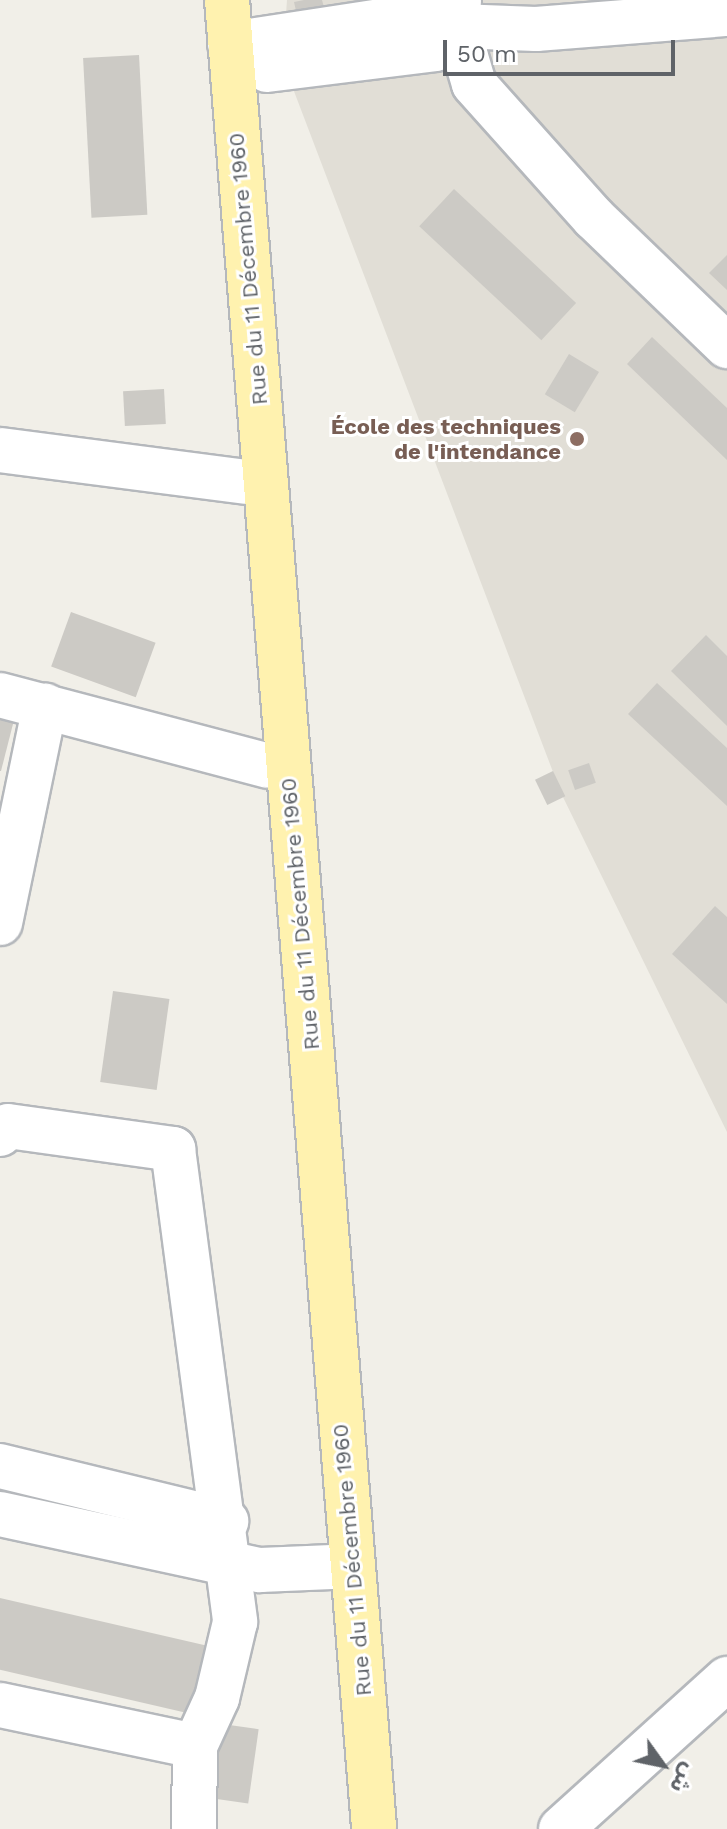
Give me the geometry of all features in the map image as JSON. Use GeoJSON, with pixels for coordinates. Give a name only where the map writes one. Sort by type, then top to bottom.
{"type":"FeatureCollection","features":[{"type":"Feature","properties":{"kind":"main road","name":"Rue du 11 Décembre 1960"},"geometry":{"type":"LineString","coordinates":[[205,0],[246,482],[350,1829]]}},
{"type":"Feature","properties":{"kind":"main road","name":"Rue du 11 Décembre 1960"},"geometry":{"type":"LineString","coordinates":[[227,0],[374,1829]]}},
{"type":"Feature","properties":{"kind":"lane"},"geometry":{"type":"LineString","coordinates":[[232,59],[435,49],[458,13]]}},
{"type":"Feature","properties":{"kind":"lane"},"geometry":{"type":"LineString","coordinates":[[458,13],[536,29],[727,14]]}},
{"type":"Feature","properties":{"kind":"lane"},"geometry":{"type":"LineString","coordinates":[[458,13],[474,84],[594,218],[727,346]]}},
{"type":"Feature","properties":{"kind":"lane"},"geometry":{"type":"LineString","coordinates":[[0,450],[246,482]]}},
{"type":"Feature","properties":{"kind":"lane"},"geometry":{"type":"LineString","coordinates":[[0,695],[268,766]]}},
{"type":"Feature","properties":{"kind":"lane"},"geometry":{"type":"LineString","coordinates":[[0,923],[45,706]]}},
{"type":"Feature","properties":{"kind":"lane"},"geometry":{"type":"LineString","coordinates":[[0,1134],[8,1126],[173,1149],[232,1564],[235,1622],[217,1698],[195,1746],[194,1829]]}},
{"type":"Feature","properties":{"kind":"lane"},"geometry":{"type":"LineString","coordinates":[[0,1466],[226,1521]]}},
{"type":"Feature","properties":{"kind":"lane"},"geometry":{"type":"LineString","coordinates":[[0,1514],[232,1564],[332,1567]]}},
{"type":"Feature","properties":{"kind":"lane"},"geometry":{"type":"LineString","coordinates":[[561,1829],[727,1679]]}},
{"type":"Feature","properties":{"kind":"lane"},"geometry":{"type":"LineString","coordinates":[[0,1705],[195,1746]]}},
{"type":"Feature","properties":{"kind":"shaded area","name":"École des techniques de l'intendance"},"geometry":{"type":"Polygon","coordinates":[[[287,0],[727,0],[727,1132],[561,793],[292,86],[303,9],[286,14],[287,0]]]}},
{"type":"Feature","properties":{"kind":"building"},"geometry":{"type":"Polygon","coordinates":[[[322,0],[327,18],[299,24],[294,2],[322,0]]]}},
{"type":"Feature","properties":{"kind":"building"},"geometry":{"type":"Polygon","coordinates":[[[139,55],[147,215],[91,218],[83,58],[139,55]]]}},
{"type":"Feature","properties":{"kind":"building"},"geometry":{"type":"Polygon","coordinates":[[[454,189],[576,303],[541,340],[419,226],[454,189]]]}},
{"type":"Feature","properties":{"kind":"building"},"geometry":{"type":"Polygon","coordinates":[[[727,255],[727,290],[709,273],[727,255]]]}},
{"type":"Feature","properties":{"kind":"building"},"geometry":{"type":"Polygon","coordinates":[[[652,337],[727,408],[727,460],[627,364],[652,337]]]}},
{"type":"Feature","properties":{"kind":"building"},"geometry":{"type":"Polygon","coordinates":[[[569,354],[599,372],[575,412],[545,394],[569,354]]]}},
{"type":"Feature","properties":{"kind":"building"},"geometry":{"type":"Polygon","coordinates":[[[164,389],[166,424],[125,426],[123,391],[164,389]]]}},
{"type":"Feature","properties":{"kind":"building"},"geometry":{"type":"Polygon","coordinates":[[[71,612],[156,643],[136,697],[51,667],[71,612]]]}},
{"type":"Feature","properties":{"kind":"building"},"geometry":{"type":"Polygon","coordinates":[[[706,635],[727,656],[727,726],[671,671],[706,635]]]}},
{"type":"Feature","properties":{"kind":"building"},"geometry":{"type":"Polygon","coordinates":[[[657,683],[727,748],[727,806],[628,714],[657,683]]]}},
{"type":"Feature","properties":{"kind":"building"},"geometry":{"type":"Polygon","coordinates":[[[0,716],[14,720],[1,771],[0,771],[0,716]]]}},
{"type":"Feature","properties":{"kind":"building"},"geometry":{"type":"Polygon","coordinates":[[[589,763],[596,783],[575,790],[568,770],[589,763]]]}},
{"type":"Feature","properties":{"kind":"building"},"geometry":{"type":"Polygon","coordinates":[[[553,771],[565,796],[547,805],[535,780],[553,771]]]}},
{"type":"Feature","properties":{"kind":"building"},"geometry":{"type":"Polygon","coordinates":[[[715,906],[727,917],[727,1004],[672,954],[715,906]]]}},
{"type":"Feature","properties":{"kind":"building"},"geometry":{"type":"Polygon","coordinates":[[[113,991],[169,999],[157,1090],[100,1082],[113,991]]]}},
{"type":"Feature","properties":{"kind":"building"},"geometry":{"type":"Polygon","coordinates":[[[0,1598],[220,1649],[204,1717],[0,1670],[0,1598]]]}},
{"type":"Feature","properties":{"kind":"building"},"geometry":{"type":"Polygon","coordinates":[[[222,1724],[259,1729],[248,1803],[212,1798],[222,1724]]]}},
{"type":"Feature","properties":{"kind":"place","name":"École des techniques de l'intendance"},"geometry":{"type":"Point","coordinates":[577,439]}}]}
